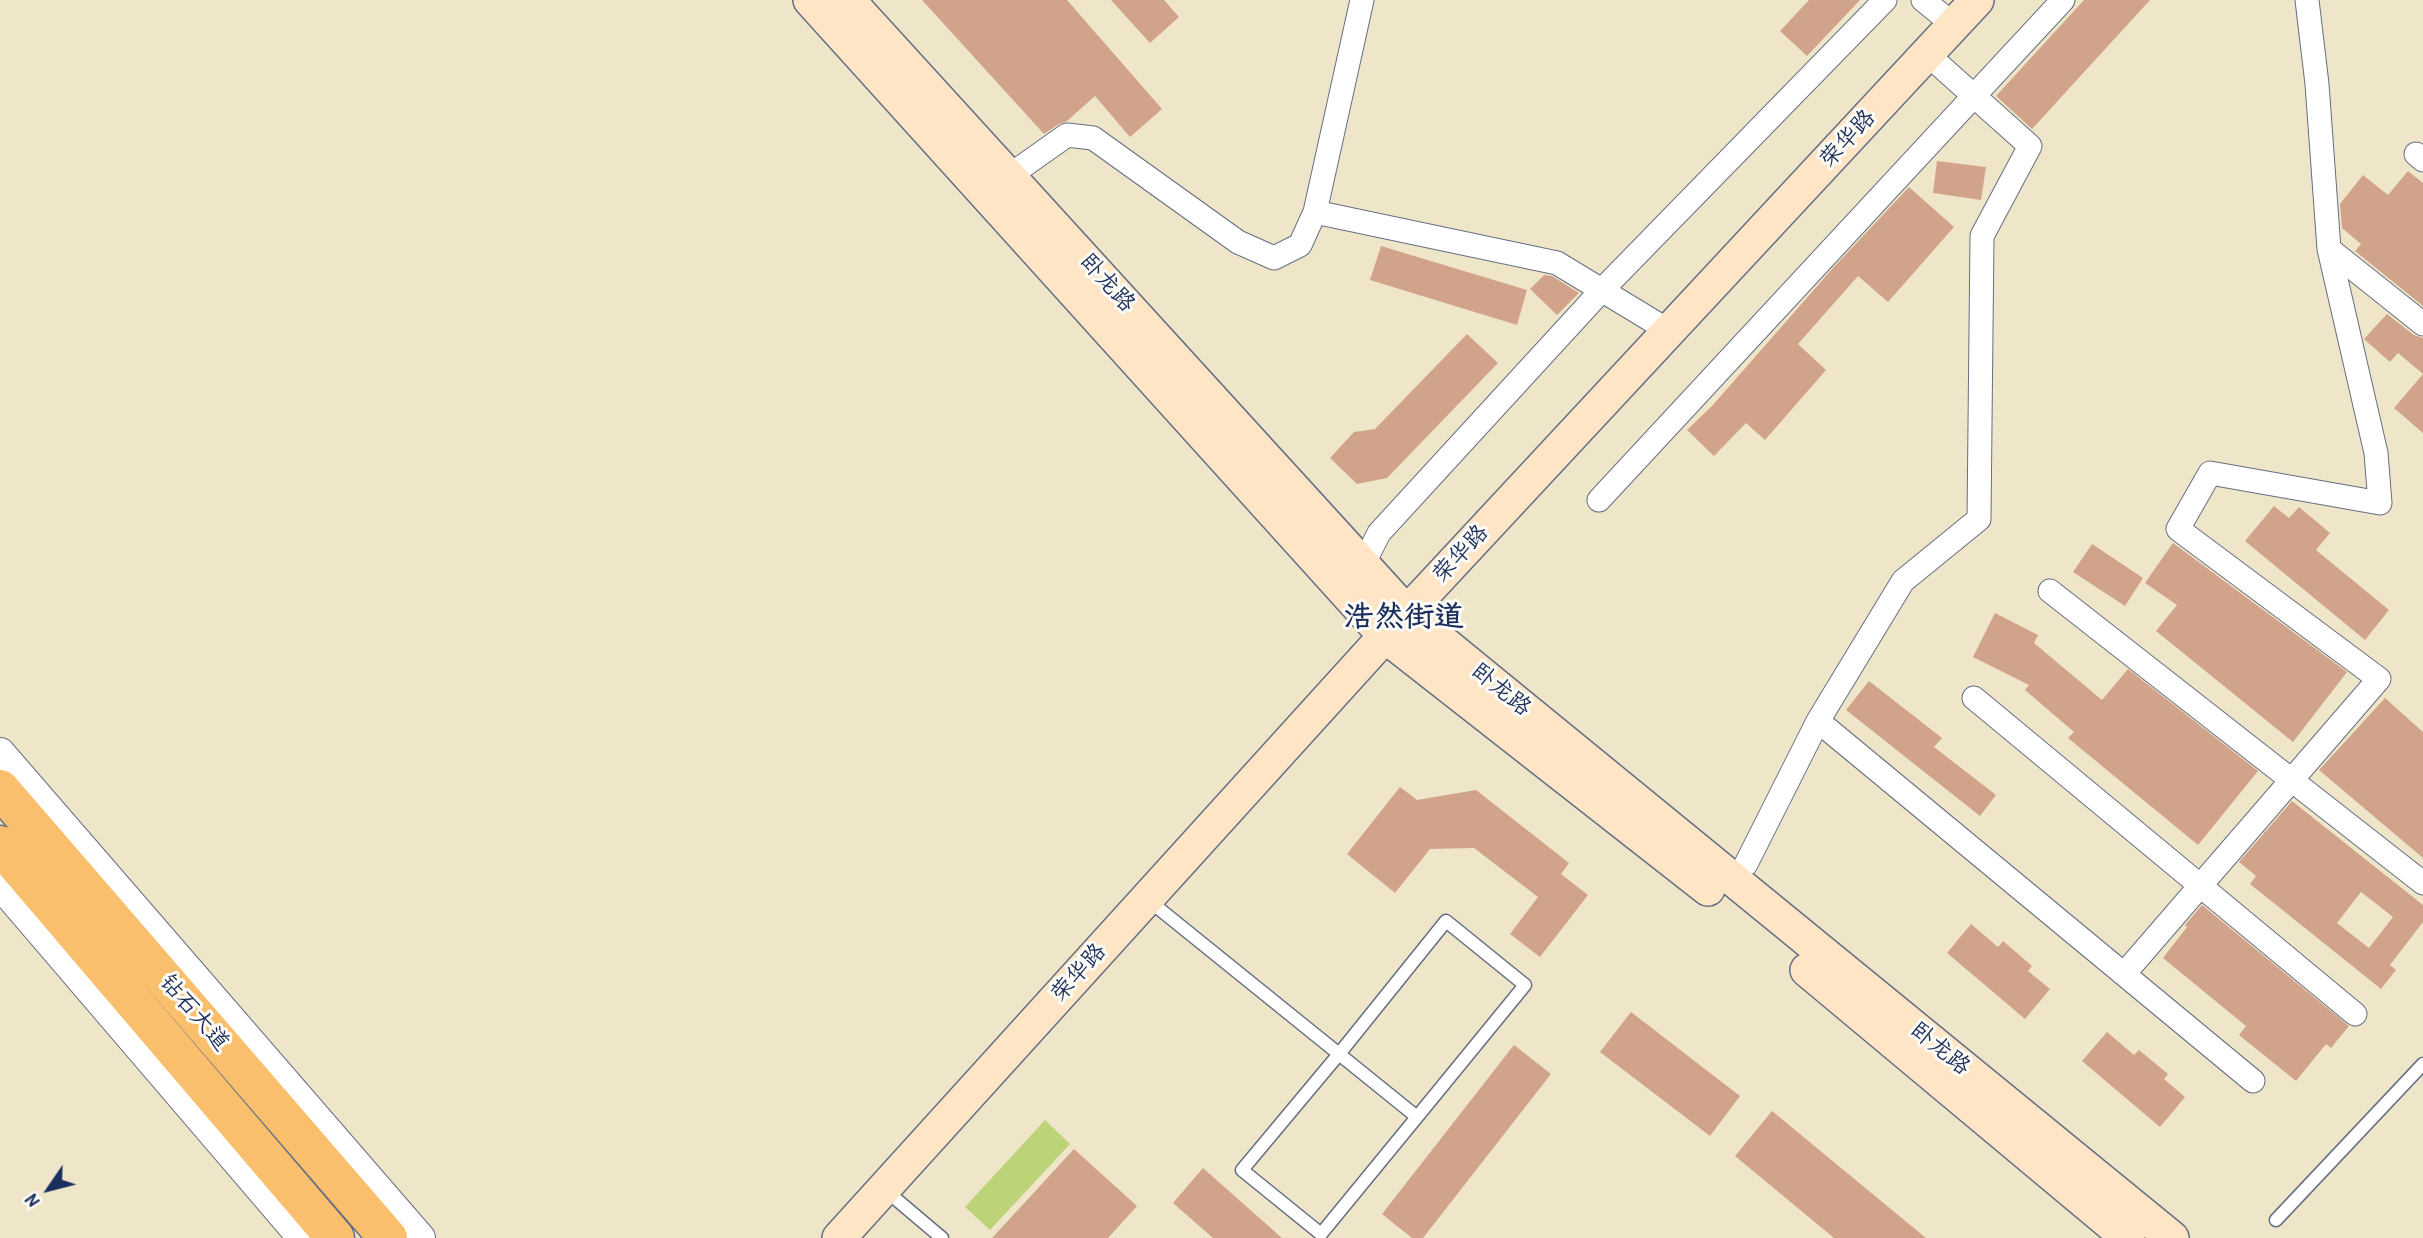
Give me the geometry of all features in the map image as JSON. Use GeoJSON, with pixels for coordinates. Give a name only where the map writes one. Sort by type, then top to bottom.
{"type":"FeatureCollection","features":[{"type":"Feature","properties":{"kind":"highway","name":"钻石大道"},"geometry":{"type":"LineString","coordinates":[[0,789],[388,1238]]}},
{"type":"Feature","properties":{"kind":"highway","name":"钻石大道"},"geometry":{"type":"LineString","coordinates":[[0,845],[182,1076],[320,1232]]}},
{"type":"Feature","properties":{"kind":"main road","name":"卧龙路"},"geometry":{"type":"LineString","coordinates":[[810,0],[1396,624],[2128,1238]]}},
{"type":"Feature","properties":{"kind":"main road","name":"荣华路"},"geometry":{"type":"LineString","coordinates":[[839,1238],[1396,624],[1977,0]]}},
{"type":"Feature","properties":{"kind":"main road","name":"卧龙路"},"geometry":{"type":"LineString","coordinates":[[851,1],[1363,565],[1396,624],[2172,1238]]}},
{"type":"Feature","properties":{"kind":"street"},"geometry":{"type":"LineString","coordinates":[[1009,176],[1067,135],[1093,138],[1238,242],[1274,258],[1300,245],[1315,212],[1362,0]]}},
{"type":"Feature","properties":{"kind":"street"},"geometry":{"type":"LineString","coordinates":[[1363,565],[1379,533],[1602,290],[1885,0]]}},
{"type":"Feature","properties":{"kind":"street"},"geometry":{"type":"LineString","coordinates":[[1923,0],[1954,25]]}},
{"type":"Feature","properties":{"kind":"street"},"geometry":{"type":"LineString","coordinates":[[1599,500],[2063,0]]}},
{"type":"Feature","properties":{"kind":"street"},"geometry":{"type":"LineString","coordinates":[[2124,974],[2379,679],[2178,529],[2210,473],[2379,503],[2376,453],[2329,249],[2317,84],[2307,0]]}},
{"type":"Feature","properties":{"kind":"street"},"geometry":{"type":"LineString","coordinates":[[1746,864],[1818,721],[1903,581],[1979,519],[1982,236],[2030,146],[1927,54]]}},
{"type":"Feature","properties":{"kind":"street"},"geometry":{"type":"LineString","coordinates":[[1315,212],[1557,263],[1669,331]]}},
{"type":"Feature","properties":{"kind":"street"},"geometry":{"type":"LineString","coordinates":[[2329,249],[2423,324]]}},
{"type":"Feature","properties":{"kind":"street"},"geometry":{"type":"LineString","coordinates":[[2050,591],[2423,883]]}},
{"type":"Feature","properties":{"kind":"street"},"geometry":{"type":"LineString","coordinates":[[1974,698],[2355,1014]]}},
{"type":"Feature","properties":{"kind":"street"},"geometry":{"type":"LineString","coordinates":[[1818,721],[2253,1081]]}},
{"type":"Feature","properties":{"kind":"street"},"geometry":{"type":"LineString","coordinates":[[0,753],[420,1238]]}},
{"type":"Feature","properties":{"kind":"street"},"geometry":{"type":"LineString","coordinates":[[0,884],[182,1076]]}},
{"type":"Feature","properties":{"kind":"lane"},"geometry":{"type":"LineString","coordinates":[[1146,899],[1417,1117]]}},
{"type":"Feature","properties":{"kind":"lane"},"geometry":{"type":"LineString","coordinates":[[1446,921],[1525,985],[1417,1117],[1321,1234],[1242,1170],[1446,921]]}},
{"type":"Feature","properties":{"kind":"lane"},"geometry":{"type":"LineString","coordinates":[[2276,1220],[2423,1066]]}},
{"type":"Feature","properties":{"kind":"lane"},"geometry":{"type":"LineString","coordinates":[[884,1188],[942,1238]]}},
{"type":"Feature","properties":{"kind":"green space"},"geometry":{"type":"Polygon","coordinates":[[[1045,1120],[1070,1144],[990,1230],[965,1207],[1045,1120]]]}},
{"type":"Feature","properties":{"kind":"building"},"geometry":{"type":"Polygon","coordinates":[[[922,0],[1067,0],[1162,109],[1130,137],[1095,96],[1067,121],[1044,134],[922,0]]]}},
{"type":"Feature","properties":{"kind":"building"},"geometry":{"type":"Polygon","coordinates":[[[1111,0],[1164,0],[1179,17],[1150,43],[1111,0]]]}},
{"type":"Feature","properties":{"kind":"building"},"geometry":{"type":"Polygon","coordinates":[[[1809,0],[1860,0],[1807,56],[1780,31],[1809,0]]]}},
{"type":"Feature","properties":{"kind":"building"},"geometry":{"type":"Polygon","coordinates":[[[2084,0],[2150,0],[2032,129],[1996,96],[2084,0]]]}},
{"type":"Feature","properties":{"kind":"building"},"geometry":{"type":"Polygon","coordinates":[[[1937,161],[1986,167],[1981,200],[1933,193],[1937,161]]]}},
{"type":"Feature","properties":{"kind":"building"},"geometry":{"type":"Polygon","coordinates":[[[2408,171],[2423,183],[2423,306],[2355,251],[2361,244],[2342,228],[2340,204],[2363,175],[2388,195],[2408,171]]]}},
{"type":"Feature","properties":{"kind":"building"},"geometry":{"type":"Polygon","coordinates":[[[1909,187],[1954,227],[1888,302],[1858,276],[1798,344],[1826,370],[1765,440],[1746,423],[1714,456],[1687,430],[1712,406],[1833,268],[1909,187]]]}},
{"type":"Feature","properties":{"kind":"building"},"geometry":{"type":"Polygon","coordinates":[[[1381,246],[1527,290],[1517,325],[1370,280],[1381,246]]]}},
{"type":"Feature","properties":{"kind":"building"},"geometry":{"type":"Polygon","coordinates":[[[1544,275],[1552,276],[1579,293],[1557,315],[1530,289],[1544,275]]]}},
{"type":"Feature","properties":{"kind":"building"},"geometry":{"type":"Polygon","coordinates":[[[2387,314],[2414,335],[2423,338],[2423,374],[2398,353],[2390,362],[2364,339],[2387,314]]]}},
{"type":"Feature","properties":{"kind":"building"},"geometry":{"type":"Polygon","coordinates":[[[1467,334],[1498,363],[1387,478],[1357,484],[1330,458],[1354,432],[1375,429],[1467,334]]]}},
{"type":"Feature","properties":{"kind":"building"},"geometry":{"type":"Polygon","coordinates":[[[2423,374],[2423,433],[2394,408],[2423,374]]]}},
{"type":"Feature","properties":{"kind":"building"},"geometry":{"type":"Polygon","coordinates":[[[2274,506],[2289,518],[2299,507],[2330,533],[2316,550],[2389,610],[2365,640],[2245,541],[2274,506]]]}},
{"type":"Feature","properties":{"kind":"building"},"geometry":{"type":"Polygon","coordinates":[[[2173,543],[2347,672],[2293,742],[2156,631],[2177,605],[2145,583],[2173,543]]]}},
{"type":"Feature","properties":{"kind":"building"},"geometry":{"type":"Polygon","coordinates":[[[2092,544],[2143,578],[2125,606],[2073,572],[2092,544]]]}},
{"type":"Feature","properties":{"kind":"building"},"geometry":{"type":"Polygon","coordinates":[[[1995,613],[2038,635],[2034,643],[2102,700],[2128,669],[2258,771],[2198,845],[2068,738],[2074,732],[2025,690],[2029,685],[1973,657],[1995,613]]]}},
{"type":"Feature","properties":{"kind":"building"},"geometry":{"type":"Polygon","coordinates":[[[1869,681],[1942,738],[1934,747],[1996,795],[1980,816],[1846,710],[1869,681]]]}},
{"type":"Feature","properties":{"kind":"building"},"geometry":{"type":"Polygon","coordinates":[[[2385,698],[2423,732],[2423,858],[2319,770],[2385,698]]]}},
{"type":"Feature","properties":{"kind":"building"},"geometry":{"type":"Polygon","coordinates":[[[1400,787],[1417,800],[1476,790],[1569,863],[1561,874],[1588,895],[1540,957],[1510,934],[1538,897],[1474,848],[1430,849],[1395,893],[1347,854],[1400,787]]]}},
{"type":"Feature","properties":{"kind":"building"},"geometry":{"type":"Polygon","coordinates":[[[2292,801],[2423,905],[2423,922],[2390,965],[2396,970],[2381,989],[2250,884],[2256,876],[2239,862],[2292,801]],[[2361,892],[2337,923],[2369,948],[2393,917],[2361,892]]]}},
{"type":"Feature","properties":{"kind":"building"},"geometry":{"type":"Polygon","coordinates":[[[2202,905],[2349,1026],[2331,1048],[2326,1044],[2296,1081],[2239,1035],[2246,1026],[2163,958],[2202,905]]]}},
{"type":"Feature","properties":{"kind":"building"},"geometry":{"type":"Polygon","coordinates":[[[1971,924],[1998,947],[2003,941],[2032,966],[2028,971],[2050,989],[2025,1019],[1947,953],[1971,924]]]}},
{"type":"Feature","properties":{"kind":"building"},"geometry":{"type":"Polygon","coordinates":[[[1631,1012],[1740,1096],[1710,1136],[1600,1052],[1631,1012]]]}},
{"type":"Feature","properties":{"kind":"building"},"geometry":{"type":"Polygon","coordinates":[[[2107,1032],[2134,1055],[2139,1050],[2168,1074],[2164,1079],[2185,1097],[2160,1127],[2082,1061],[2107,1032]]]}},
{"type":"Feature","properties":{"kind":"building"},"geometry":{"type":"Polygon","coordinates":[[[1514,1045],[1551,1074],[1423,1238],[1412,1238],[1382,1214],[1514,1045]]]}},
{"type":"Feature","properties":{"kind":"building"},"geometry":{"type":"Polygon","coordinates":[[[1772,1111],[1926,1238],[1834,1238],[1735,1156],[1772,1111]]]}},
{"type":"Feature","properties":{"kind":"building"},"geometry":{"type":"Polygon","coordinates":[[[1074,1149],[1137,1206],[1108,1238],[992,1238],[1074,1149]]]}},
{"type":"Feature","properties":{"kind":"building"},"geometry":{"type":"Polygon","coordinates":[[[1203,1168],[1282,1238],[1213,1238],[1173,1203],[1203,1168]]]}},
{"type":"Feature","properties":{"kind":"district","name":"浩然街道"},"geometry":{"type":"Point","coordinates":[1404,618]}}]}
